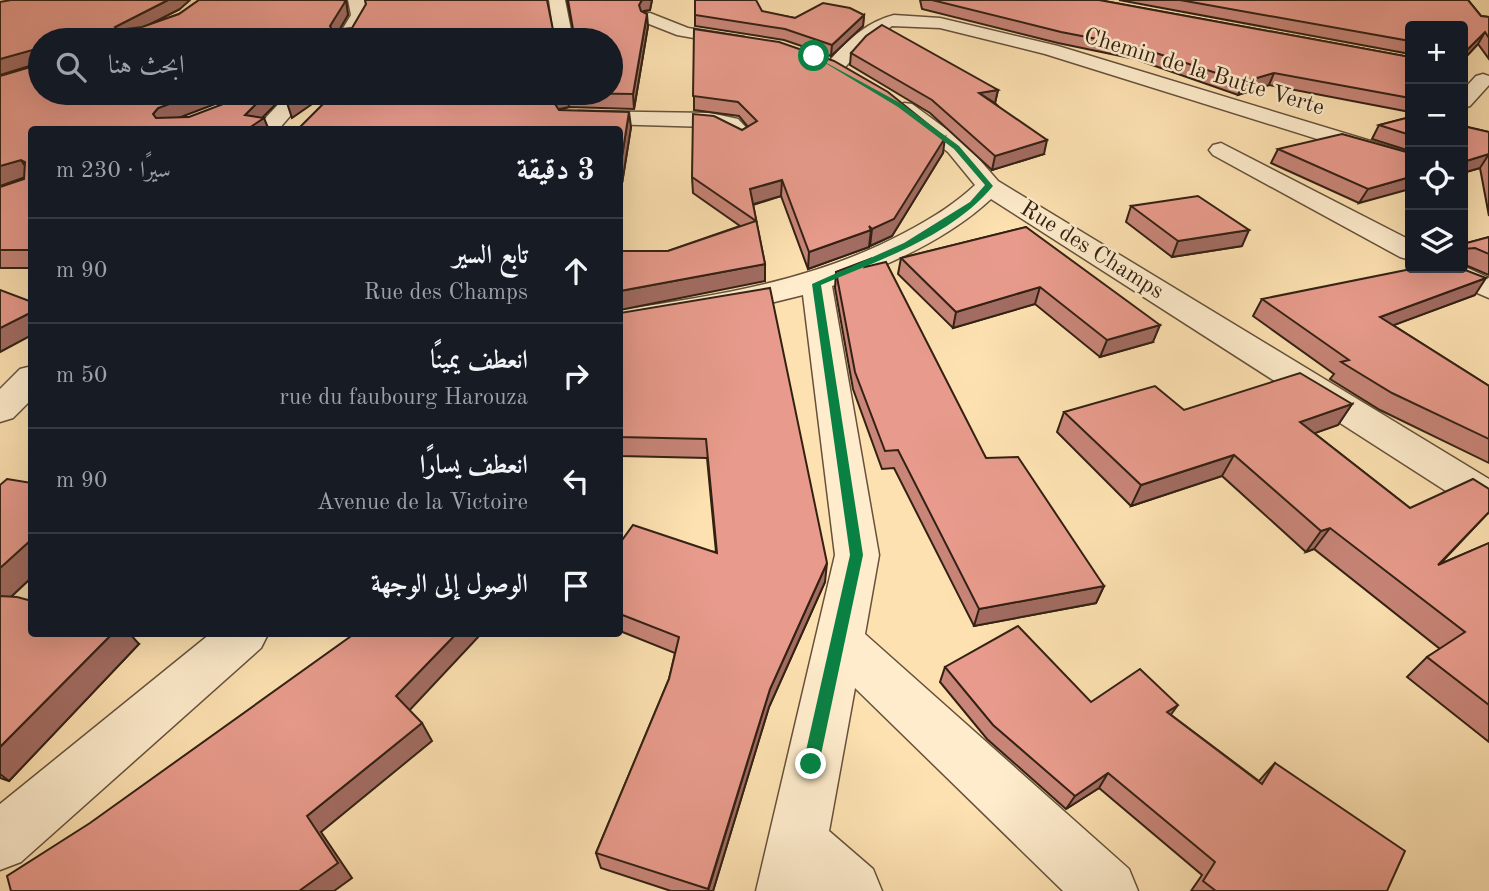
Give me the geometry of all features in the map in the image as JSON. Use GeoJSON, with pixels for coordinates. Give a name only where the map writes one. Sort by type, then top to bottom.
{"type":"FeatureCollection","features":[{"type":"Feature","properties":{"kind":"street"},"geometry":{"type":"LineString","coordinates":[[352,28],[359,15],[356,0]]}},
{"type":"Feature","properties":{"kind":"street"},"geometry":{"type":"LineString","coordinates":[[557,0],[562,28]]}},
{"type":"Feature","properties":{"kind":"street"},"geometry":{"type":"LineString","coordinates":[[650,18],[664,26],[688,33],[770,46]]}},
{"type":"Feature","properties":{"kind":"street","name":"Chemin de la Butte Verte"},"geometry":{"type":"LineString","coordinates":[[845,73],[857,42],[886,22],[894,20],[940,23],[1051,50],[1405,159]]}},
{"type":"Feature","properties":{"kind":"street","name":"Rue des Champs"},"geometry":{"type":"LineString","coordinates":[[845,73],[957,147],[989,186],[1489,498]]}},
{"type":"Feature","properties":{"kind":"street"},"geometry":{"type":"LineString","coordinates":[[269,126],[289,105]]}},
{"type":"Feature","properties":{"kind":"street"},"geometry":{"type":"LineString","coordinates":[[568,105],[566,123],[710,120],[730,124],[743,136]]}},
{"type":"Feature","properties":{"kind":"street"},"geometry":{"type":"LineString","coordinates":[[1221,150],[1405,248]]}},
{"type":"Feature","properties":{"kind":"street"},"geometry":{"type":"LineString","coordinates":[[623,319],[724,305],[817,284],[906,244],[973,204],[989,186]]}},
{"type":"Feature","properties":{"kind":"street"},"geometry":{"type":"LineString","coordinates":[[1454,273],[1489,289]]}},
{"type":"Feature","properties":{"kind":"street"},"geometry":{"type":"LineString","coordinates":[[817,284],[857,555],[792,866],[851,891]]}},
{"type":"Feature","properties":{"kind":"street"},"geometry":{"type":"LineString","coordinates":[[0,411],[19,384]]}},
{"type":"Feature","properties":{"kind":"street"},"geometry":{"type":"LineString","coordinates":[[0,841],[240,637]]}},
{"type":"Feature","properties":{"kind":"street"},"geometry":{"type":"LineString","coordinates":[[838,640],[1107,891]]}},
{"type":"Feature","properties":{"kind":"building"},"geometry":{"type":"Polygon","coordinates":[[[168,0],[116,28],[28,28],[28,51],[0,59],[0,2],[168,0]]]}},
{"type":"Feature","properties":{"kind":"building"},"geometry":{"type":"Polygon","coordinates":[[[199,0],[344,0],[331,28],[134,28],[179,14],[199,0]]]}},
{"type":"Feature","properties":{"kind":"building"},"geometry":{"type":"Polygon","coordinates":[[[365,0],[547,0],[553,28],[352,28],[366,4],[365,0]]]}},
{"type":"Feature","properties":{"kind":"building"},"geometry":{"type":"Polygon","coordinates":[[[568,0],[642,0],[639,5],[641,11],[647,14],[633,94],[623,94],[623,28],[573,28],[568,0]]]}},
{"type":"Feature","properties":{"kind":"building"},"geometry":{"type":"Polygon","coordinates":[[[695,0],[756,0],[762,11],[795,18],[823,3],[850,8],[864,15],[832,45],[785,29],[695,15],[695,0]]]}},
{"type":"Feature","properties":{"kind":"building"},"geometry":{"type":"Polygon","coordinates":[[[932,0],[1099,0],[1405,56],[1405,97],[1274,73],[1243,82],[1138,47],[1061,32],[932,0]]]}},
{"type":"Feature","properties":{"kind":"building"},"geometry":{"type":"Polygon","coordinates":[[[1180,0],[1468,0],[1481,16],[1489,17],[1489,38],[1485,32],[1468,49],[1468,21],[1405,21],[1405,40],[1180,0]]]}},
{"type":"Feature","properties":{"kind":"building"},"geometry":{"type":"Polygon","coordinates":[[[882,25],[998,90],[979,93],[1047,140],[995,156],[932,100],[851,53],[866,36],[882,25]]]}},
{"type":"Feature","properties":{"kind":"building"},"geometry":{"type":"Polygon","coordinates":[[[694,29],[779,42],[834,61],[888,92],[945,138],[894,219],[872,229],[869,226],[871,230],[809,252],[782,180],[750,189],[765,264],[623,290],[623,251],[668,251],[756,221],[692,177],[693,114],[714,116],[742,130],[757,121],[738,102],[693,96],[694,29]]]}},
{"type":"Feature","properties":{"kind":"building"},"geometry":{"type":"Polygon","coordinates":[[[28,68],[28,105],[166,105],[158,108],[153,114],[156,118],[189,117],[220,105],[255,105],[245,115],[264,118],[252,126],[28,126],[28,250],[0,250],[0,187],[24,179],[25,162],[21,160],[0,166],[0,76],[28,68]]]}},
{"type":"Feature","properties":{"kind":"building"},"geometry":{"type":"Polygon","coordinates":[[[322,105],[556,105],[559,110],[629,112],[623,150],[623,126],[301,126],[322,105]]]}},
{"type":"Feature","properties":{"kind":"building"},"geometry":{"type":"Polygon","coordinates":[[[1405,118],[1405,133],[1379,125],[1405,118]]]}},
{"type":"Feature","properties":{"kind":"building"},"geometry":{"type":"Polygon","coordinates":[[[1468,127],[1489,132],[1489,154],[1468,160],[1468,127]]]}},
{"type":"Feature","properties":{"kind":"building"},"geometry":{"type":"Polygon","coordinates":[[[1342,134],[1405,152],[1405,178],[1368,189],[1278,149],[1342,134]]]}},
{"type":"Feature","properties":{"kind":"building"},"geometry":{"type":"Polygon","coordinates":[[[1198,196],[1249,230],[1178,241],[1131,206],[1198,196]]]}},
{"type":"Feature","properties":{"kind":"building"},"geometry":{"type":"Polygon","coordinates":[[[1026,227],[1160,325],[1107,340],[1040,287],[956,312],[901,258],[1026,227]]]}},
{"type":"Feature","properties":{"kind":"building"},"geometry":{"type":"Polygon","coordinates":[[[1489,237],[1489,254],[1475,248],[1468,249],[1468,243],[1489,237]]]}},
{"type":"Feature","properties":{"kind":"building"},"geometry":{"type":"Polygon","coordinates":[[[870,259],[865,267],[886,262],[986,458],[1018,457],[1104,586],[979,609],[898,450],[885,451],[855,372],[836,272],[870,259]]]}},
{"type":"Feature","properties":{"kind":"building"},"geometry":{"type":"Polygon","coordinates":[[[1405,270],[1405,273],[1468,271],[1486,278],[1380,317],[1489,386],[1489,439],[1392,393],[1341,362],[1349,360],[1262,299],[1405,270]]]}},
{"type":"Feature","properties":{"kind":"building"},"geometry":{"type":"Polygon","coordinates":[[[770,288],[827,563],[770,689],[708,889],[596,853],[669,679],[679,637],[623,615],[623,539],[633,525],[717,553],[706,439],[623,437],[623,312],[770,288]]]}},
{"type":"Feature","properties":{"kind":"building"},"geometry":{"type":"Polygon","coordinates":[[[0,290],[28,300],[28,314],[0,328],[0,290]]]}},
{"type":"Feature","properties":{"kind":"building"},"geometry":{"type":"Polygon","coordinates":[[[1300,373],[1352,404],[1300,422],[1410,508],[1473,479],[1489,489],[1489,512],[1438,565],[1489,543],[1489,705],[1427,657],[1465,632],[1330,528],[1321,531],[1234,455],[1141,485],[1064,412],[1155,386],[1184,410],[1300,373]]]}},
{"type":"Feature","properties":{"kind":"building"},"geometry":{"type":"Polygon","coordinates":[[[7,479],[28,482],[28,543],[0,568],[0,485],[7,479]]]}},
{"type":"Feature","properties":{"kind":"building"},"geometry":{"type":"Polygon","coordinates":[[[0,596],[28,600],[28,637],[109,637],[0,747],[0,596]]]}},
{"type":"Feature","properties":{"kind":"building"},"geometry":{"type":"Polygon","coordinates":[[[1018,626],[1091,702],[1140,669],[1178,705],[1167,712],[1262,784],[1275,763],[1405,851],[1387,891],[1216,891],[1203,881],[1215,862],[1108,773],[1075,796],[993,725],[945,667],[1018,626]]]}},
{"type":"Feature","properties":{"kind":"building"},"geometry":{"type":"Polygon","coordinates":[[[350,637],[453,637],[396,696],[422,723],[307,816],[338,863],[299,891],[11,891],[7,876],[90,823],[350,637]]]}},
{"type":"Feature","properties":{"kind":"route"},"geometry":{"type":"LineString","coordinates":[[811,764],[857,555],[817,284],[906,244],[973,204],[989,186],[957,147],[900,106],[814,56]]}}]}
